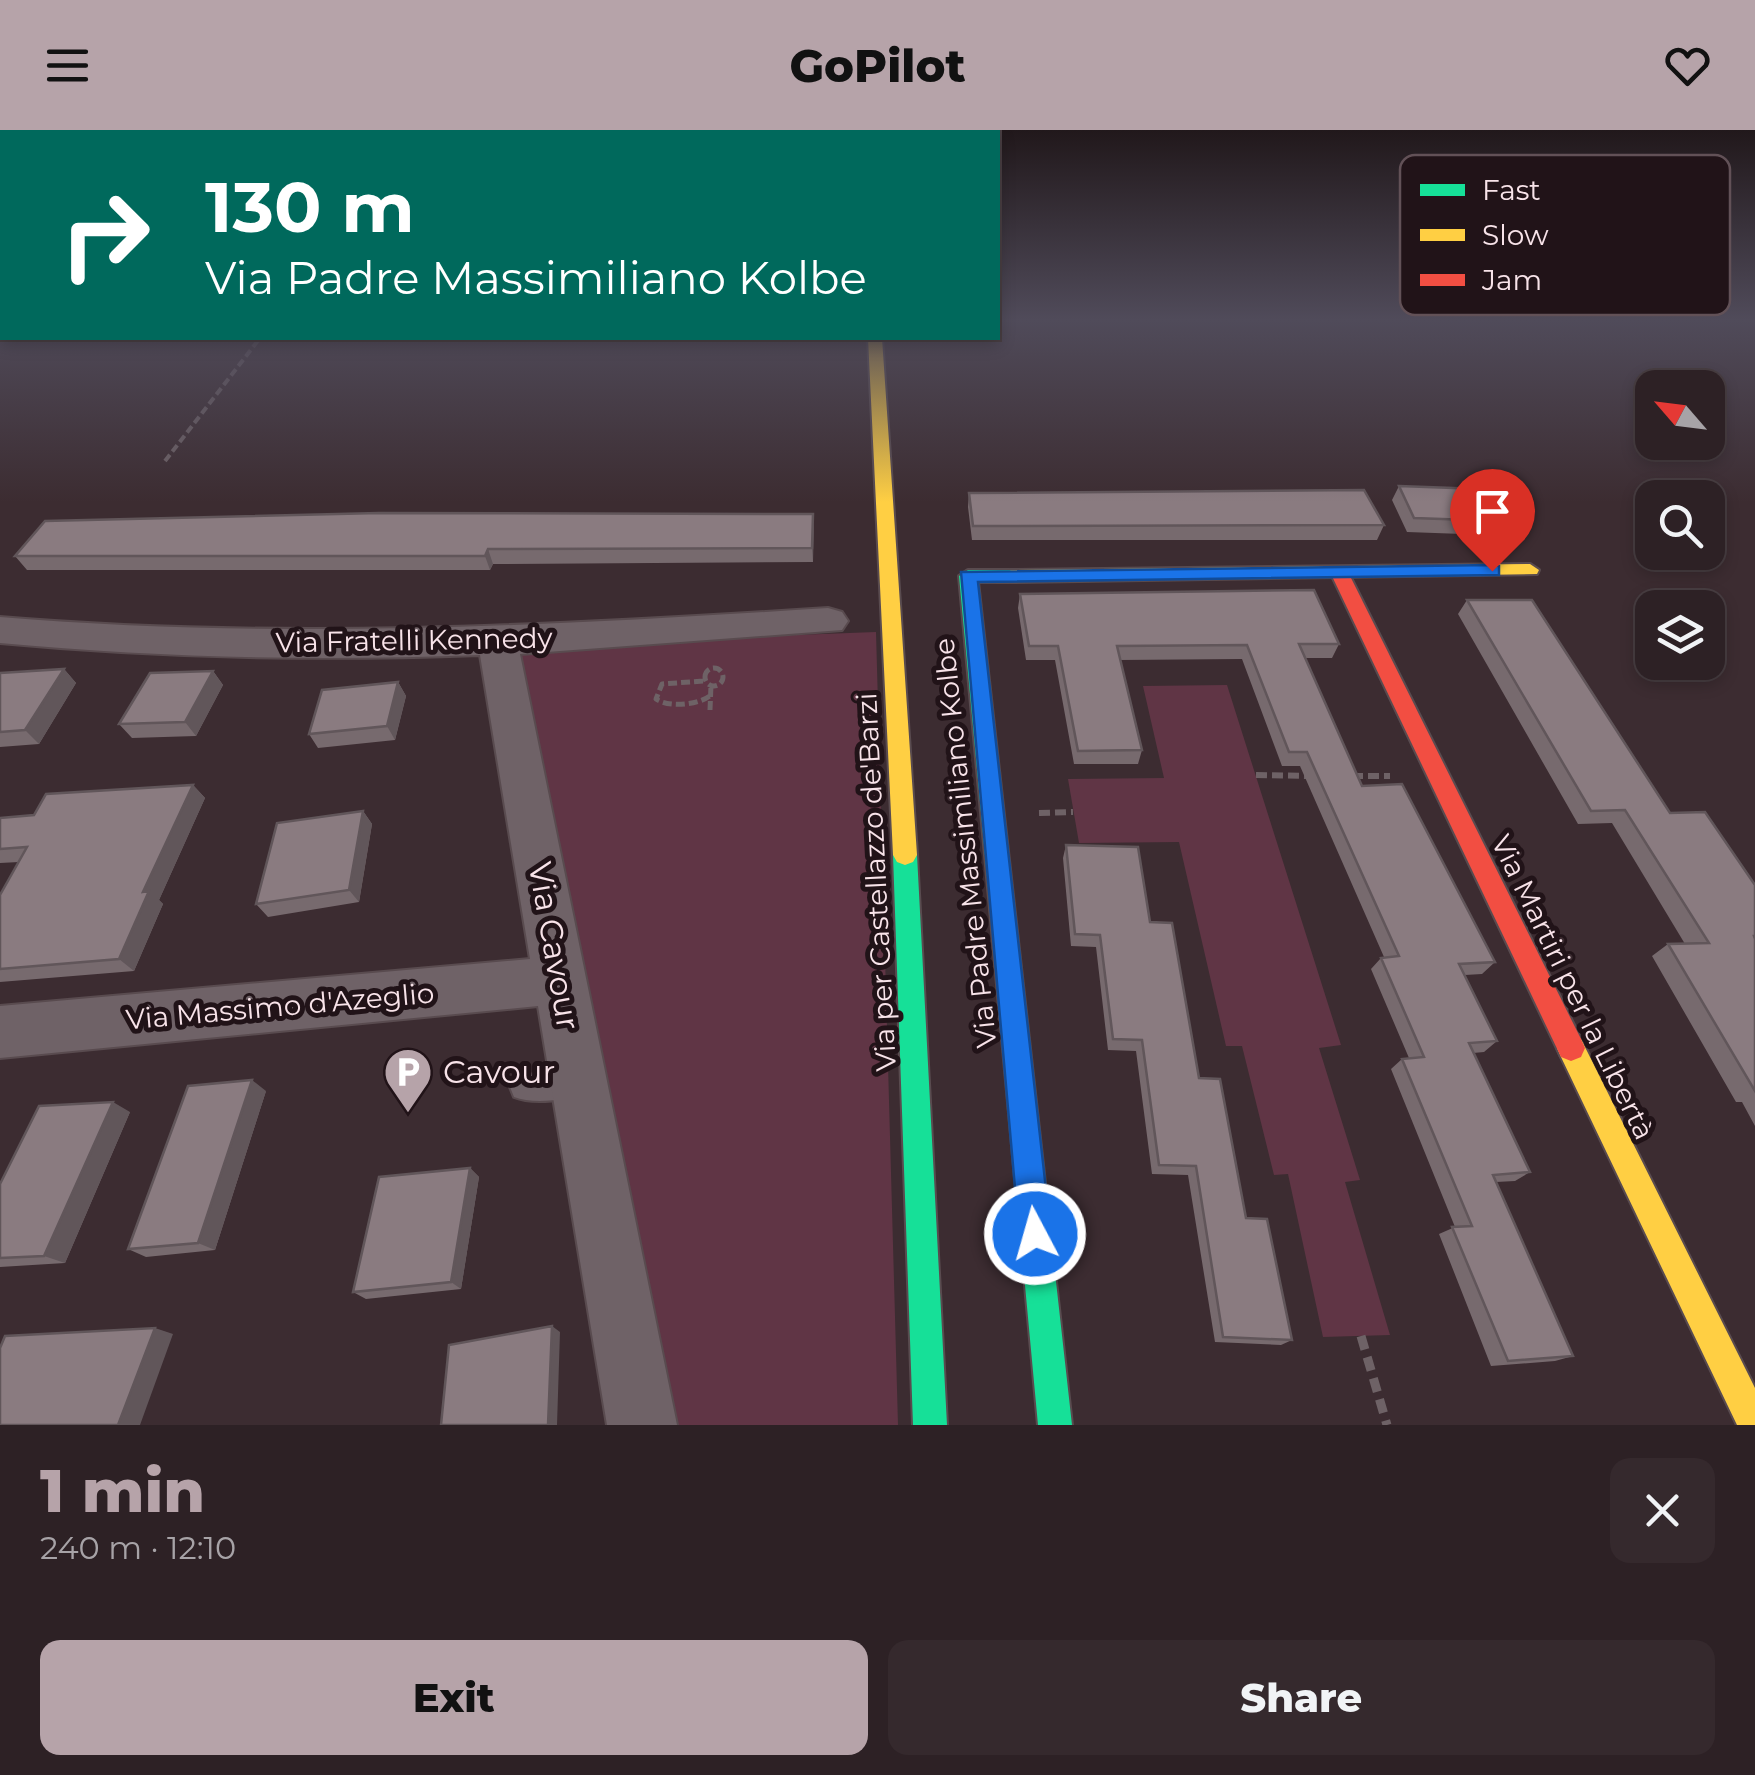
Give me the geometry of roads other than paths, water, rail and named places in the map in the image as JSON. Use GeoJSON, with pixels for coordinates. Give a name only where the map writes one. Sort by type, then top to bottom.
{"type":"FeatureCollection","features":[{"type":"Feature","properties":{"kind":"street","name":"Via per Castellazzo de'Barzi"},"geometry":{"type":"LineString","coordinates":[[882,380],[895,466],[930,1425]]}},
{"type":"Feature","properties":{"kind":"street","name":"Via Padre Massimiliano Kolbe"},"geometry":{"type":"LineString","coordinates":[[1054,1425],[968,576],[1530,570]]}},
{"type":"Feature","properties":{"kind":"street","name":"Via Martiri per la Libertà"},"geometry":{"type":"LineString","coordinates":[[1340,574],[1755,1425]]}},
{"type":"Feature","properties":{"kind":"street","name":"Via Fratelli Kennedy"},"geometry":{"type":"LineString","coordinates":[[0,630],[96,640],[498,644],[828,621]]}},
{"type":"Feature","properties":{"kind":"street","name":"Via Cavour"},"geometry":{"type":"LineString","coordinates":[[498,644],[642,1425]]}},
{"type":"Feature","properties":{"kind":"street","name":"Via Massimo d'Azeglio"},"geometry":{"type":"LineString","coordinates":[[0,1032],[560,980]]}},
{"type":"Feature","properties":{"kind":"lane"},"geometry":{"type":"LineString","coordinates":[[524,1087],[579,1082]]}},
{"type":"Feature","properties":{"kind":"place","name":"Cavour"},"geometry":{"type":"Point","coordinates":[408,1114]}}]}
